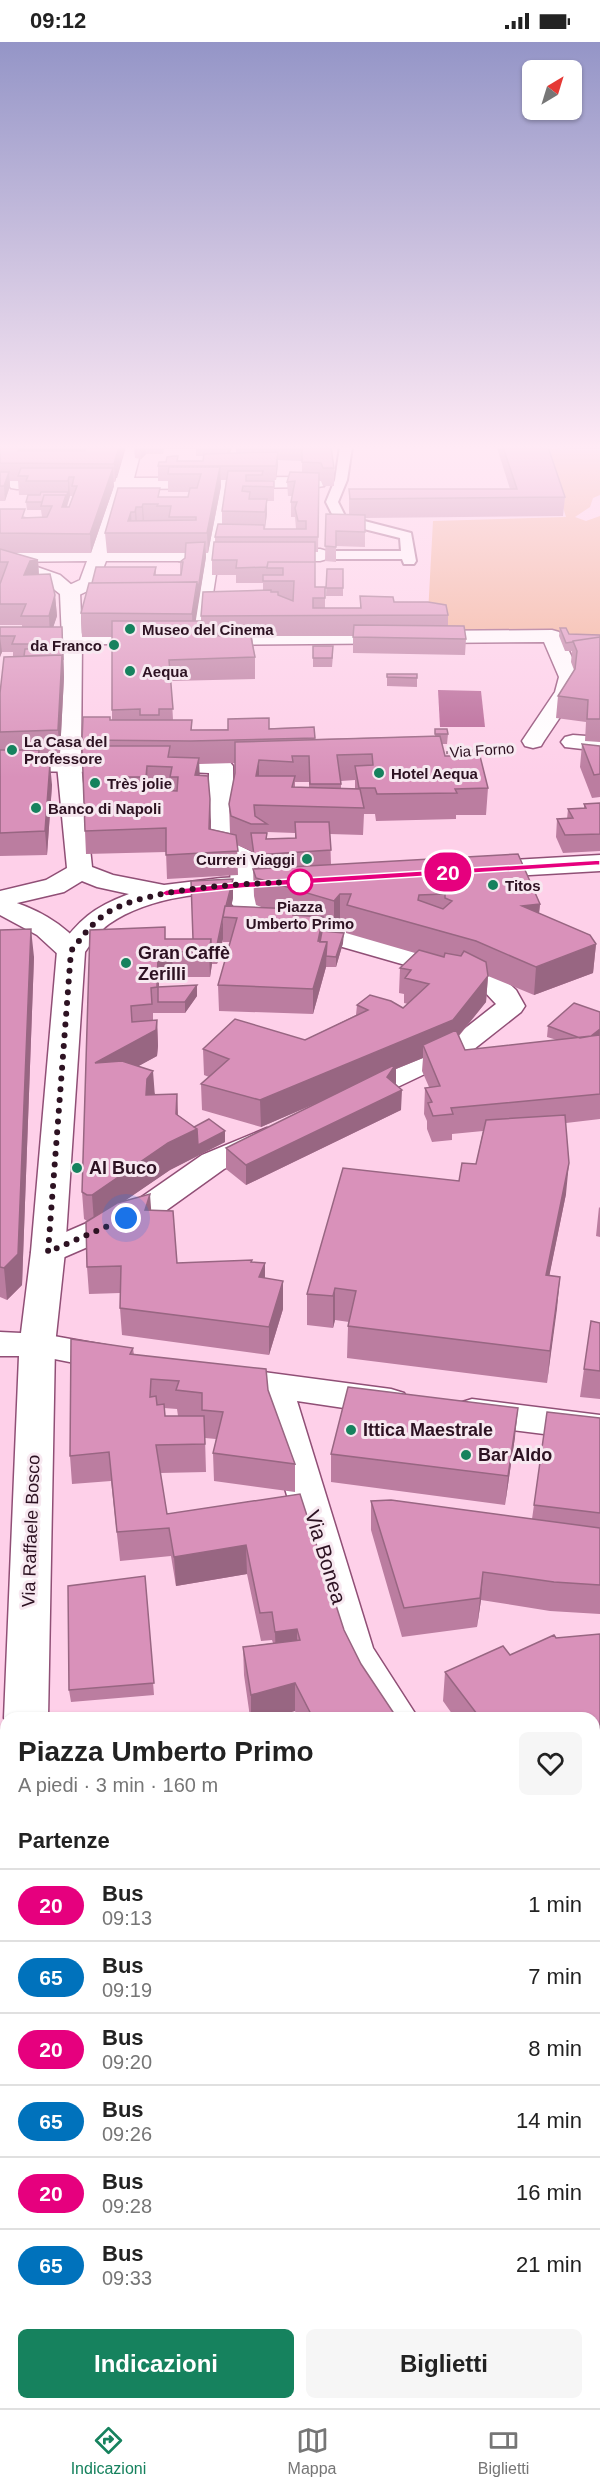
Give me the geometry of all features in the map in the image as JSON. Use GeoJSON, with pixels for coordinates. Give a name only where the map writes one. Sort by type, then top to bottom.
{"type":"FeatureCollection","features":[{"type":"Feature","properties":{"kind":"street"},"geometry":{"type":"LineString","coordinates":[[0,558],[19,557]]}},
{"type":"Feature","properties":{"kind":"street"},"geometry":{"type":"LineString","coordinates":[[70,592],[89,583],[98,557]]}},
{"type":"Feature","properties":{"kind":"street"},"geometry":{"type":"LineString","coordinates":[[196,639],[209,557]]}},
{"type":"Feature","properties":{"kind":"street"},"geometry":{"type":"LineString","coordinates":[[0,558],[52,579],[70,592]]}},
{"type":"Feature","properties":{"kind":"street"},"geometry":{"type":"LineString","coordinates":[[70,592],[72,639],[69,765],[80,871]]}},
{"type":"Feature","properties":{"kind":"street"},"geometry":{"type":"LineString","coordinates":[[0,640],[552,636],[570,677],[566,692],[533,741]]}},
{"type":"Feature","properties":{"kind":"street"},"geometry":{"type":"LineString","coordinates":[[573,742],[600,744]]}},
{"type":"Feature","properties":{"kind":"street"},"geometry":{"type":"LineString","coordinates":[[0,764],[232,765],[222,846],[243,857],[244,903],[259,919],[346,939],[471,975],[492,983],[506,996],[511,1006],[459,1047],[329,1108]]}},
{"type":"Feature","properties":{"kind":"street"},"geometry":{"type":"LineString","coordinates":[[457,872],[600,863]]}},
{"type":"Feature","properties":{"kind":"street"},"geometry":{"type":"LineString","coordinates":[[55,886],[80,871]]}},
{"type":"Feature","properties":{"kind":"street"},"geometry":{"type":"LineString","coordinates":[[80,871],[106,882],[166,893]]}},
{"type":"Feature","properties":{"kind":"street"},"geometry":{"type":"LineString","coordinates":[[0,906],[24,914],[46,926],[71,951],[93,923],[110,911],[131,902],[166,893],[327,880]]}},
{"type":"Feature","properties":{"kind":"street"},"geometry":{"type":"LineString","coordinates":[[0,899],[55,886],[78,886],[96,892],[101,900],[93,923]]}},
{"type":"Feature","properties":{"kind":"street","name":"Via Raffaele Bosco"},"geometry":{"type":"LineString","coordinates":[[26,1712],[18,1345],[48,1252],[71,951]]}},
{"type":"Feature","properties":{"kind":"street"},"geometry":{"type":"LineString","coordinates":[[48,1252],[145,1210],[213,1162],[287,1128]]}},
{"type":"Feature","properties":{"kind":"street"},"geometry":{"type":"LineString","coordinates":[[18,1345],[150,1365]]}},
{"type":"Feature","properties":{"kind":"street"},"geometry":{"type":"LineString","coordinates":[[195,1373],[274,1387],[600,1428]]}},
{"type":"Feature","properties":{"kind":"street","name":"Via Bonea"},"geometry":{"type":"LineString","coordinates":[[274,1387],[354,1653],[393,1712]]}},
{"type":"Feature","properties":{"kind":"lane"},"geometry":{"type":"LineString","coordinates":[[393,557],[409,557]]}},
{"type":"Feature","properties":{"kind":"path","name":"Via Forno"},"geometry":{"type":"LineString","coordinates":[[437,754],[519,748],[533,741]]}},
{"type":"Feature","properties":{"kind":"shaded area"},"geometry":{"type":"Polygon","coordinates":[[[431,557],[600,557],[600,637],[558,634],[553,629],[446,630],[428,614],[431,557]]]}},
{"type":"Feature","properties":{"kind":"shaded area"},"geometry":{"type":"Polygon","coordinates":[[[438,690],[481,691],[485,727],[440,727],[438,690]]]}},
{"type":"Feature","properties":{"kind":"building"},"geometry":{"type":"Polygon","coordinates":[[[0,557],[29,557],[38,560],[30,561],[24,575],[50,574],[55,595],[49,616],[21,616],[26,604],[0,604],[0,584],[8,562],[0,562],[0,557]]]}},
{"type":"Feature","properties":{"kind":"building"},"geometry":{"type":"Polygon","coordinates":[[[203,557],[198,590],[197,582],[92,583],[96,567],[156,567],[154,575],[181,575],[183,562],[180,562],[185,558],[203,557]]]}},
{"type":"Feature","properties":{"kind":"building"},"geometry":{"type":"Polygon","coordinates":[[[212,557],[315,557],[315,562],[268,562],[267,567],[236,568],[237,560],[212,560],[212,557]]]}},
{"type":"Feature","properties":{"kind":"building"},"geometry":{"type":"Polygon","coordinates":[[[268,562],[315,562],[315,587],[325,587],[325,598],[313,598],[313,608],[361,608],[360,596],[393,597],[394,602],[428,602],[446,605],[448,615],[201,616],[203,592],[271,590],[293,601],[294,581],[263,581],[263,575],[283,575],[283,568],[267,568],[268,562]]]}},
{"type":"Feature","properties":{"kind":"building"},"geometry":{"type":"Polygon","coordinates":[[[327,569],[343,569],[343,588],[326,588],[327,569]]]}},
{"type":"Feature","properties":{"kind":"building"},"geometry":{"type":"Polygon","coordinates":[[[197,582],[192,614],[81,613],[89,583],[197,582]]]}},
{"type":"Feature","properties":{"kind":"building"},"geometry":{"type":"Polygon","coordinates":[[[112,621],[202,621],[201,635],[251,637],[255,657],[169,660],[173,709],[159,709],[159,715],[140,715],[140,709],[112,710],[112,621]]]}},
{"type":"Feature","properties":{"kind":"building"},"geometry":{"type":"Polygon","coordinates":[[[354,625],[464,626],[466,639],[353,637],[354,625]]]}},
{"type":"Feature","properties":{"kind":"building"},"geometry":{"type":"Polygon","coordinates":[[[0,627],[62,627],[63,660],[62,655],[24,656],[25,649],[31,649],[32,644],[12,644],[15,636],[0,636],[0,627]]]}},
{"type":"Feature","properties":{"kind":"building"},"geometry":{"type":"Polygon","coordinates":[[[560,628],[566,628],[569,634],[600,635],[600,637],[566,643],[560,628]]]}},
{"type":"Feature","properties":{"kind":"building"},"geometry":{"type":"Polygon","coordinates":[[[217,633],[252,634],[252,637],[217,636],[217,633]]]}},
{"type":"Feature","properties":{"kind":"building"},"geometry":{"type":"Polygon","coordinates":[[[600,637],[600,719],[587,719],[588,700],[558,696],[575,669],[577,651],[573,641],[600,637]]]}},
{"type":"Feature","properties":{"kind":"building"},"geometry":{"type":"Polygon","coordinates":[[[313,646],[333,646],[332,658],[313,658],[313,646]]]}},
{"type":"Feature","properties":{"kind":"building"},"geometry":{"type":"Polygon","coordinates":[[[62,655],[58,730],[0,732],[0,693],[4,657],[62,655]]]}},
{"type":"Feature","properties":{"kind":"building"},"geometry":{"type":"Polygon","coordinates":[[[387,674],[417,674],[417,678],[387,677],[387,674]]]}},
{"type":"Feature","properties":{"kind":"building"},"geometry":{"type":"Polygon","coordinates":[[[83,717],[110,717],[110,720],[192,720],[191,730],[228,730],[228,719],[269,718],[269,729],[314,727],[315,738],[191,741],[82,740],[83,717]]]}},
{"type":"Feature","properties":{"kind":"building"},"geometry":{"type":"Polygon","coordinates":[[[435,729],[447,729],[448,734],[435,734],[435,729]]]}},
{"type":"Feature","properties":{"kind":"building"},"geometry":{"type":"Polygon","coordinates":[[[440,736],[445,756],[480,756],[488,788],[455,789],[457,793],[377,794],[375,788],[359,788],[355,766],[373,765],[372,754],[337,755],[341,784],[310,784],[309,756],[292,756],[293,762],[259,760],[256,776],[295,776],[292,787],[360,789],[364,808],[254,805],[255,816],[267,824],[251,824],[231,816],[229,804],[235,773],[235,742],[440,736]]]}},
{"type":"Feature","properties":{"kind":"building"},"geometry":{"type":"Polygon","coordinates":[[[582,744],[600,746],[600,774],[594,775],[582,744]]]}},
{"type":"Feature","properties":{"kind":"building"},"geometry":{"type":"Polygon","coordinates":[[[82,746],[170,746],[168,757],[199,758],[195,775],[208,776],[209,829],[236,835],[238,851],[166,855],[166,828],[85,831],[82,746]],[[147,766],[146,777],[124,777],[122,785],[136,785],[135,789],[177,791],[178,777],[170,777],[172,767],[147,766]]]}},
{"type":"Feature","properties":{"kind":"building"},"geometry":{"type":"Polygon","coordinates":[[[0,750],[39,750],[38,763],[50,763],[45,831],[0,833],[0,750]]]}},
{"type":"Feature","properties":{"kind":"building"},"geometry":{"type":"Polygon","coordinates":[[[600,803],[600,834],[565,835],[557,819],[573,818],[568,809],[586,808],[584,804],[600,803]]]}},
{"type":"Feature","properties":{"kind":"building"},"geometry":{"type":"Polygon","coordinates":[[[295,822],[329,822],[331,850],[254,855],[251,833],[267,833],[266,839],[296,838],[295,822]]]}},
{"type":"Feature","properties":{"kind":"building"},"geometry":{"type":"Polygon","coordinates":[[[518,854],[540,904],[522,906],[590,935],[596,944],[536,967],[476,941],[347,905],[351,894],[340,894],[334,901],[256,878],[253,869],[518,854]],[[445,894],[419,895],[418,900],[443,909],[452,901],[445,898],[445,894]]]}},
{"type":"Feature","properties":{"kind":"building"},"geometry":{"type":"Polygon","coordinates":[[[233,879],[217,945],[211,945],[211,939],[193,939],[191,881],[233,879]]]}},
{"type":"Feature","properties":{"kind":"building"},"geometry":{"type":"Polygon","coordinates":[[[225,906],[294,909],[293,915],[323,917],[318,941],[327,942],[313,989],[218,985],[237,918],[223,917],[225,906]]]}},
{"type":"Feature","properties":{"kind":"building"},"geometry":{"type":"Polygon","coordinates":[[[165,927],[165,939],[211,939],[209,952],[172,952],[158,957],[157,987],[151,988],[152,1004],[131,1006],[132,1022],[157,1020],[156,1030],[95,1063],[122,1061],[153,1071],[147,1079],[146,1095],[177,1094],[176,1114],[197,1129],[168,1143],[92,1195],[87,1195],[82,1192],[90,930],[165,927]]]}},
{"type":"Feature","properties":{"kind":"building"},"geometry":{"type":"Polygon","coordinates":[[[31,929],[18,1254],[4,1268],[0,1267],[0,930],[31,929]]]}},
{"type":"Feature","properties":{"kind":"building"},"geometry":{"type":"Polygon","coordinates":[[[322,931],[344,933],[336,957],[326,956],[327,942],[320,942],[322,931]]]}},
{"type":"Feature","properties":{"kind":"building"},"geometry":{"type":"Polygon","coordinates":[[[419,950],[444,957],[445,953],[461,956],[464,951],[486,962],[488,976],[453,1020],[260,1100],[201,1084],[229,1059],[203,1049],[235,1019],[305,1040],[368,1010],[357,1005],[370,995],[391,1001],[403,1008],[429,984],[405,978],[411,970],[400,968],[419,950]]]}},
{"type":"Feature","properties":{"kind":"building"},"geometry":{"type":"Polygon","coordinates":[[[197,985],[185,1002],[158,1002],[158,987],[197,985]]]}},
{"type":"Feature","properties":{"kind":"building"},"geometry":{"type":"Polygon","coordinates":[[[574,1003],[600,1012],[600,1029],[591,1036],[580,1038],[548,1026],[574,1003]]]}},
{"type":"Feature","properties":{"kind":"building"},"geometry":{"type":"Polygon","coordinates":[[[456,1030],[465,1050],[600,1035],[600,1094],[451,1108],[453,1114],[433,1116],[428,1103],[432,1102],[425,1088],[440,1086],[423,1045],[456,1030]]]}},
{"type":"Feature","properties":{"kind":"building"},"geometry":{"type":"Polygon","coordinates":[[[396,1064],[387,1077],[402,1090],[246,1165],[226,1148],[396,1064]]]}},
{"type":"Feature","properties":{"kind":"building"},"geometry":{"type":"Polygon","coordinates":[[[565,1115],[569,1163],[546,1275],[560,1277],[550,1351],[348,1326],[356,1291],[335,1288],[333,1296],[307,1294],[343,1168],[459,1181],[462,1163],[476,1164],[486,1120],[565,1115]]]}},
{"type":"Feature","properties":{"kind":"building"},"geometry":{"type":"Polygon","coordinates":[[[209,1119],[225,1131],[198,1145],[197,1129],[194,1127],[209,1119]]]}},
{"type":"Feature","properties":{"kind":"building"},"geometry":{"type":"Polygon","coordinates":[[[150,1194],[145,1210],[173,1211],[177,1263],[252,1260],[251,1262],[265,1263],[259,1277],[283,1281],[269,1327],[120,1308],[121,1266],[87,1267],[86,1222],[117,1203],[150,1194]]]}},
{"type":"Feature","properties":{"kind":"building"},"geometry":{"type":"Polygon","coordinates":[[[591,1321],[600,1323],[600,1371],[584,1369],[591,1321]]]}},
{"type":"Feature","properties":{"kind":"building"},"geometry":{"type":"Polygon","coordinates":[[[71,1339],[133,1348],[130,1354],[266,1369],[268,1390],[295,1464],[213,1453],[223,1412],[202,1410],[202,1393],[176,1390],[179,1381],[151,1379],[150,1397],[156,1396],[157,1405],[164,1404],[165,1416],[204,1416],[205,1444],[156,1445],[167,1514],[300,1494],[344,1630],[361,1664],[393,1712],[310,1712],[295,1683],[251,1695],[243,1647],[300,1640],[297,1629],[275,1632],[272,1612],[260,1613],[246,1545],[174,1557],[169,1528],[117,1532],[109,1452],[70,1456],[71,1339]]]}},
{"type":"Feature","properties":{"kind":"building"},"geometry":{"type":"Polygon","coordinates":[[[348,1387],[518,1408],[508,1476],[331,1454],[348,1387]]]}},
{"type":"Feature","properties":{"kind":"building"},"geometry":{"type":"Polygon","coordinates":[[[547,1412],[600,1418],[600,1513],[534,1505],[547,1412]]]}},
{"type":"Feature","properties":{"kind":"building"},"geometry":{"type":"Polygon","coordinates":[[[391,1500],[600,1528],[600,1585],[554,1582],[483,1572],[480,1598],[404,1608],[371,1501],[391,1500]]]}},
{"type":"Feature","properties":{"kind":"building"},"geometry":{"type":"Polygon","coordinates":[[[145,1576],[154,1683],[69,1690],[68,1586],[145,1576]]]}},
{"type":"Feature","properties":{"kind":"building"},"geometry":{"type":"Polygon","coordinates":[[[600,1634],[600,1712],[475,1712],[445,1672],[503,1646],[510,1655],[554,1635],[556,1638],[600,1634]]]}},
{"type":"Feature","properties":{"kind":"bus line","name":"20"},"geometry":{"type":"LineString","coordinates":[[166,893],[243,885],[600,863]]}},
{"type":"Feature","properties":{"kind":"place","name":"Museo del Cinema"},"geometry":{"type":"Point","coordinates":[130,629]}},
{"type":"Feature","properties":{"kind":"place","name":"da Franco"},"geometry":{"type":"Point","coordinates":[114,645]}},
{"type":"Feature","properties":{"kind":"place","name":"Aequa"},"geometry":{"type":"Point","coordinates":[130,671]}},
{"type":"Feature","properties":{"kind":"place","name":"La Casa del Professore"},"geometry":{"type":"Point","coordinates":[12,750]}},
{"type":"Feature","properties":{"kind":"place","name":"Hotel Aequa"},"geometry":{"type":"Point","coordinates":[379,773]}},
{"type":"Feature","properties":{"kind":"place","name":"Très jolie"},"geometry":{"type":"Point","coordinates":[95,783]}},
{"type":"Feature","properties":{"kind":"place","name":"Banco di Napoli"},"geometry":{"type":"Point","coordinates":[36,808]}},
{"type":"Feature","properties":{"kind":"place","name":"Curreri Viaggi"},"geometry":{"type":"Point","coordinates":[307,859]}},
{"type":"Feature","properties":{"kind":"place","name":"Piazza Umberto Primo"},"geometry":{"type":"Point","coordinates":[300,882]}},
{"type":"Feature","properties":{"kind":"place","name":"Titos"},"geometry":{"type":"Point","coordinates":[493,885]}},
{"type":"Feature","properties":{"kind":"place","name":"Gran Caffè Zerilli"},"geometry":{"type":"Point","coordinates":[126,963]}},
{"type":"Feature","properties":{"kind":"place","name":"Al Buco"},"geometry":{"type":"Point","coordinates":[77,1168]}},
{"type":"Feature","properties":{"kind":"place","name":"Ittica Maestrale"},"geometry":{"type":"Point","coordinates":[351,1430]}},
{"type":"Feature","properties":{"kind":"place","name":"Bar Aldo"},"geometry":{"type":"Point","coordinates":[466,1455]}},
{"type":"Feature","properties":{"kind":"route"},"geometry":{"type":"LineString","coordinates":[[126,1218],[48,1252],[71,951],[93,923],[110,911],[131,902],[166,893],[300,882]]}}]}
